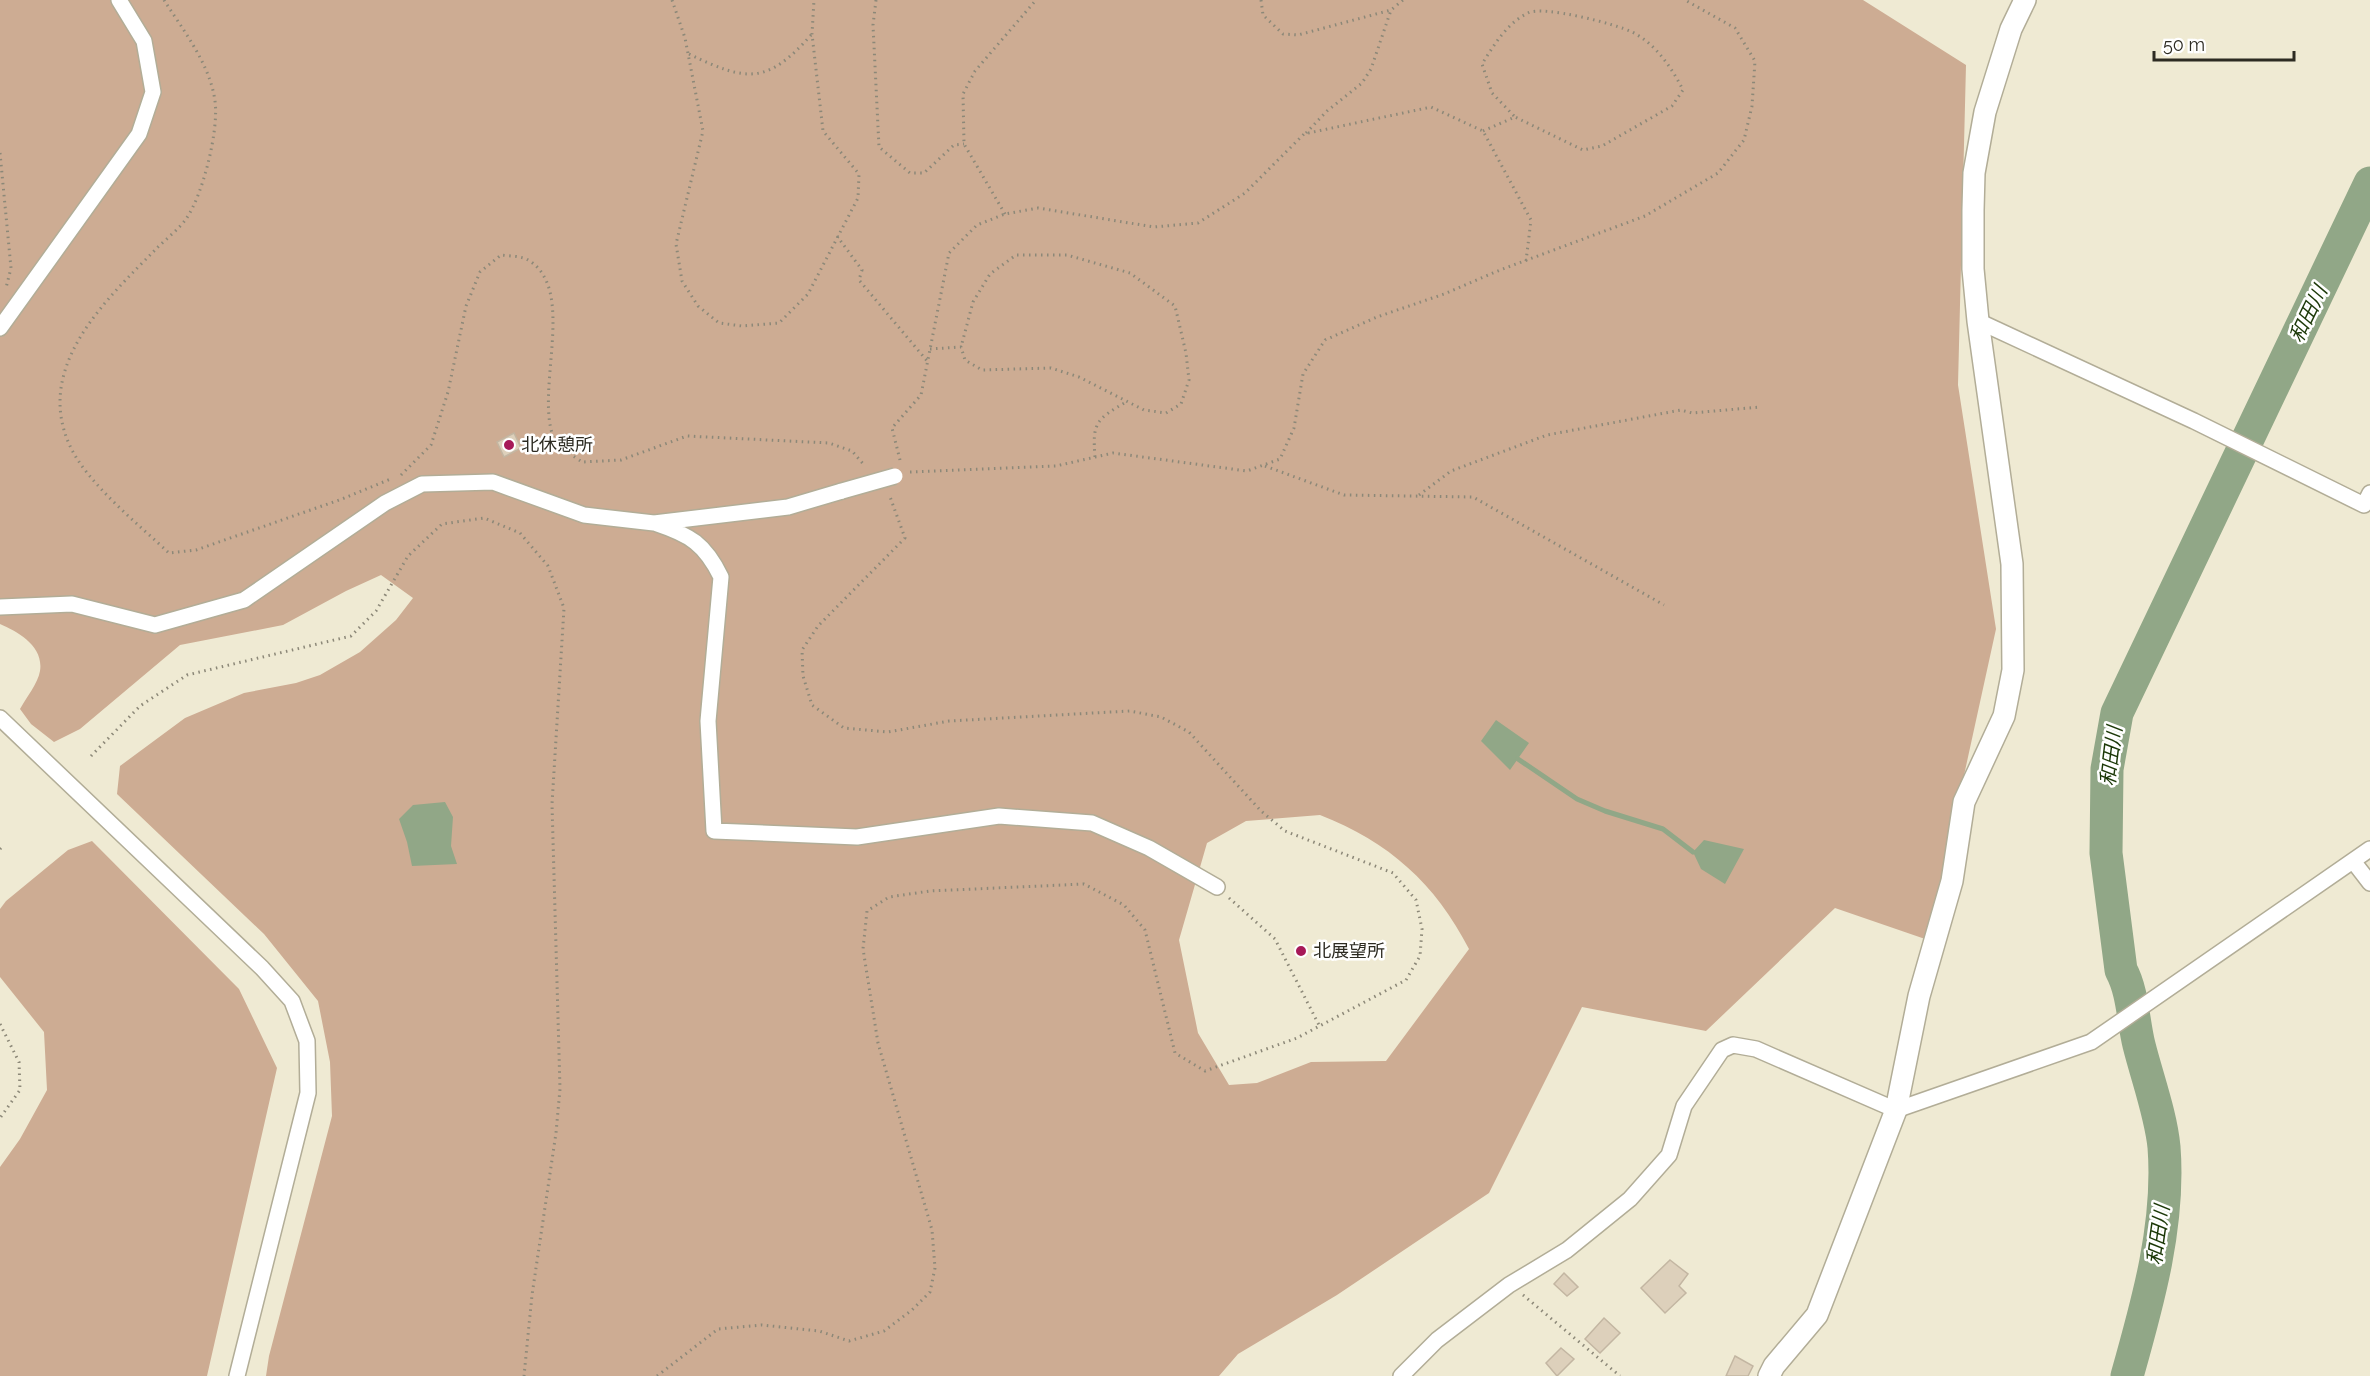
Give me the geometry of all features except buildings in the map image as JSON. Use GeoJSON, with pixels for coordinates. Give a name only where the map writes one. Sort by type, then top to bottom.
{"type":"FeatureCollection","features":[{"type":"Feature","properties":{"kind":"street"},"geometry":{"type":"LineString","coordinates":[[0,328],[139,134],[153,92],[144,41],[119,0]]}},
{"type":"Feature","properties":{"kind":"street"},"geometry":{"type":"LineString","coordinates":[[1770,1376],[1774,1366],[1817,1315],[1896,1110],[1919,996],[1952,881],[1964,802],[2004,716],[2013,670],[2012,564],[1978,321],[1973,269],[1974,174],[1985,112],[2011,29],[2025,0]]}},
{"type":"Feature","properties":{"kind":"street"},"geometry":{"type":"LineString","coordinates":[[1978,321],[2194,421],[2364,505],[2370,493]]}},
{"type":"Feature","properties":{"kind":"street"},"geometry":{"type":"LineString","coordinates":[[654,523],[788,507],[900,474]]}},
{"type":"Feature","properties":{"kind":"street"},"geometry":{"type":"LineString","coordinates":[[0,607],[72,604],[155,625],[244,600],[385,503],[422,484],[493,482],[584,515],[654,523],[687,534],[711,556],[721,576],[708,721],[714,831],[857,837],[999,816],[1092,824],[1149,848],[1217,887]]}},
{"type":"Feature","properties":{"kind":"street"},"geometry":{"type":"LineString","coordinates":[[0,718],[262,968],[292,1001],[307,1041],[308,1093],[237,1376]]}},
{"type":"Feature","properties":{"kind":"street"},"geometry":{"type":"LineString","coordinates":[[1401,1376],[1437,1340],[1509,1285],[1567,1250],[1630,1199],[1669,1155],[1684,1106],[1722,1050],[1733,1044],[1756,1049],[1896,1110],[2091,1042],[2370,849]]}},
{"type":"Feature","properties":{"kind":"street"},"geometry":{"type":"LineString","coordinates":[[2353,861],[2370,883]]}},
{"type":"Feature","properties":{"kind":"path"},"geometry":{"type":"LineString","coordinates":[[164,0],[204,66],[215,102],[208,166],[186,218],[88,323],[70,355],[63,381],[61,411],[70,446],[103,491],[169,553],[196,550],[342,499],[402,474],[431,445],[448,392],[466,306],[480,272],[501,255],[528,259],[545,276],[555,313],[547,407],[555,441],[582,462],[621,460],[687,436],[829,443],[852,451],[872,474]]}},
{"type":"Feature","properties":{"kind":"path"},"geometry":{"type":"LineString","coordinates":[[672,0],[688,53],[703,131],[676,244],[682,281],[698,306],[719,323],[742,327],[779,323],[808,294],[858,198],[859,174],[823,131],[812,34],[814,0]]}},
{"type":"Feature","properties":{"kind":"path"},"geometry":{"type":"LineString","coordinates":[[876,0],[873,25],[879,147],[910,173],[924,173],[954,145],[964,144]]}},
{"type":"Feature","properties":{"kind":"path"},"geometry":{"type":"LineString","coordinates":[[1005,214],[964,144],[963,94],[971,79],[1036,0]]}},
{"type":"Feature","properties":{"kind":"path"},"geometry":{"type":"LineString","coordinates":[[1261,0],[1263,15],[1283,34],[1298,35],[1391,10],[1403,0]]}},
{"type":"Feature","properties":{"kind":"path"},"geometry":{"type":"LineString","coordinates":[[1391,10],[1371,69],[1362,83],[1327,111],[1245,193],[1198,223],[1154,227],[1038,208],[1005,214],[977,225],[949,252],[921,395],[892,428],[900,474],[1056,466],[1113,453],[1247,471],[1280,459],[1294,428],[1303,374],[1325,340],[1377,317],[1444,294],[1645,216],[1718,173],[1744,140],[1752,106],[1755,61],[1735,28],[1685,0]]}},
{"type":"Feature","properties":{"kind":"path"},"geometry":{"type":"LineString","coordinates":[[1483,131],[1515,117],[1583,150],[1602,146],[1672,106],[1683,90],[1670,64],[1632,32],[1561,12],[1530,11],[1516,20],[1495,42],[1482,64],[1492,93],[1515,117]]}},
{"type":"Feature","properties":{"kind":"path"},"geometry":{"type":"LineString","coordinates":[[688,53],[720,69],[738,74],[758,74],[790,59],[812,34]]}},
{"type":"Feature","properties":{"kind":"path"},"geometry":{"type":"LineString","coordinates":[[1304,134],[1431,107],[1483,131],[1531,220],[1526,261]]}},
{"type":"Feature","properties":{"kind":"path"},"geometry":{"type":"LineString","coordinates":[[0,153],[11,268],[6,291]]}},
{"type":"Feature","properties":{"kind":"path"},"geometry":{"type":"LineString","coordinates":[[837,236],[862,270],[859,280],[928,362]]}},
{"type":"Feature","properties":{"kind":"path"},"geometry":{"type":"LineString","coordinates":[[1016,255],[1067,255],[1130,273],[1174,306],[1186,353],[1189,380],[1181,404],[1166,413],[1144,410],[1079,377],[1051,368],[982,370],[965,360],[961,347],[973,302],[990,274],[1016,255]]}},
{"type":"Feature","properties":{"kind":"path"},"geometry":{"type":"LineString","coordinates":[[930,350],[961,347]]}},
{"type":"Feature","properties":{"kind":"path"},"geometry":{"type":"LineString","coordinates":[[1095,457],[1093,432],[1101,417],[1126,402]]}},
{"type":"Feature","properties":{"kind":"path"},"geometry":{"type":"LineString","coordinates":[[1417,496],[1451,471],[1547,435],[1681,410],[1692,413],[1760,407]]}},
{"type":"Feature","properties":{"kind":"path"},"geometry":{"type":"LineString","coordinates":[[1264,465],[1344,495],[1473,497],[1664,605]]}},
{"type":"Feature","properties":{"kind":"path"},"geometry":{"type":"LineString","coordinates":[[657,1376],[718,1329],[762,1325],[819,1331],[849,1341],[884,1331],[912,1310],[930,1292],[936,1268],[932,1230],[878,1043],[863,949],[867,911],[889,897],[930,891],[1084,884],[1124,905],[1145,930],[1175,1053],[1205,1071],[1287,1042],[1320,1027],[1406,980],[1420,956],[1422,928],[1416,900],[1394,873],[1285,831],[1261,811],[1189,732],[1161,717],[1130,711],[950,721],[888,732],[844,728],[812,705],[803,676],[802,650],[818,626],[905,538],[891,497],[885,489]]}},
{"type":"Feature","properties":{"kind":"path"},"geometry":{"type":"LineString","coordinates":[[91,756],[140,706],[188,675],[351,636],[376,611],[408,556],[442,524],[484,518],[520,533],[548,566],[564,608],[552,804],[560,1089],[556,1132],[532,1295],[524,1376]]}},
{"type":"Feature","properties":{"kind":"path"},"geometry":{"type":"LineString","coordinates":[[1217,887],[1275,939],[1320,1027]]}},
{"type":"Feature","properties":{"kind":"path"},"geometry":{"type":"LineString","coordinates":[[0,1024],[20,1062],[20,1090],[0,1118]]}},
{"type":"Feature","properties":{"kind":"path"},"geometry":{"type":"LineString","coordinates":[[1509,1285],[1620,1376]]}},
{"type":"Feature","properties":{"kind":"shaded area"},"geometry":{"type":"Polygon","coordinates":[[[0,0],[1863,0],[1966,65],[1958,385],[1996,629],[1928,940],[1835,908],[1706,1031],[1582,1007],[1489,1193],[1337,1295],[1238,1354],[1219,1376],[266,1376],[269,1356],[332,1116],[330,1062],[318,1001],[264,934],[117,794],[120,766],[185,718],[244,693],[296,683],[320,675],[360,652],[396,620],[413,598],[381,575],[283,625],[180,645],[80,729],[54,742],[31,724],[20,709],[39,676],[38,654],[22,636],[0,624],[0,0]],[[1320,815],[1246,821],[1207,843],[1179,940],[1198,1033],[1229,1085],[1257,1083],[1311,1062],[1386,1061],[1469,949],[1441,904],[1408,867],[1368,838],[1320,815]]]}},
{"type":"Feature","properties":{"kind":"shaded area"},"geometry":{"type":"Polygon","coordinates":[[[1496,720],[1529,743],[1510,770],[1481,741],[1496,720]]]}},
{"type":"Feature","properties":{"kind":"shaded area"},"geometry":{"type":"Polygon","coordinates":[[[445,802],[453,817],[451,846],[457,864],[412,866],[399,819],[413,805],[445,802]]]}},
{"type":"Feature","properties":{"kind":"shaded area"},"geometry":{"type":"Polygon","coordinates":[[[1704,840],[1744,849],[1725,884],[1701,869],[1693,852],[1704,840]]]}},
{"type":"Feature","properties":{"kind":"shaded area"},"geometry":{"type":"Polygon","coordinates":[[[92,841],[239,989],[277,1068],[207,1376],[0,1376],[0,1167],[20,1139],[47,1090],[44,1032],[0,977],[0,909],[6,901],[68,850],[92,841]]]}},
{"type":"Feature","properties":{"kind":"waterway","name":"和田川"},"geometry":{"type":"LineString","coordinates":[[2127,1376],[2156,1263],[2164,1205],[2165,1176],[2160,1122],[2139,1045],[2128,988],[2121,970],[2106,853],[2107,769],[2117,713],[2370,183]]}},
{"type":"Feature","properties":{"kind":"waterway"},"geometry":{"type":"LineString","coordinates":[[1518,759],[1577,799],[1605,811],[1663,829],[1693,852]]}},
{"type":"Feature","properties":{"kind":"place","name":"北休憩所"},"geometry":{"type":"Point","coordinates":[509,445]}},
{"type":"Feature","properties":{"kind":"place","name":"北展望所"},"geometry":{"type":"Point","coordinates":[1301,951]}}]}
